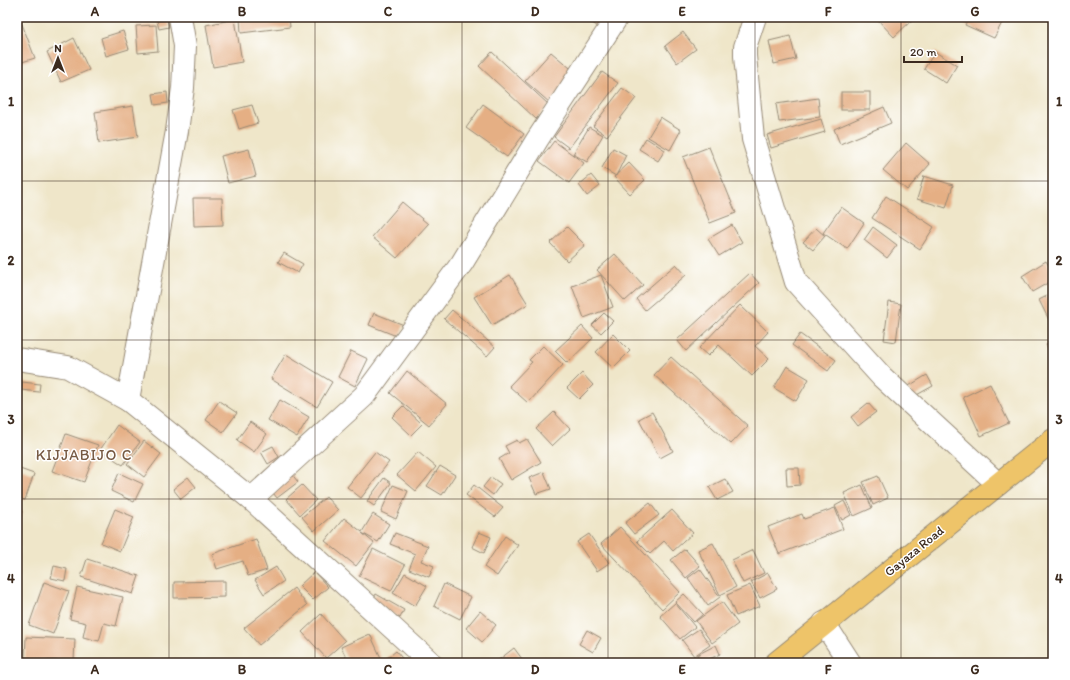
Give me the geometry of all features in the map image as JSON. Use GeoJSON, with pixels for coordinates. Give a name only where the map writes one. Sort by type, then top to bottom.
{"type":"FeatureCollection","features":[{"type":"Feature","properties":{"kind":"main road","name":"Gayaza Road"},"geometry":{"type":"LineString","coordinates":[[776,663],[1053,440]]}},
{"type":"Feature","properties":{"kind":"street"},"geometry":{"type":"LineString","coordinates":[[128,400],[177,131],[183,88],[185,46],[180,17]]}},
{"type":"Feature","properties":{"kind":"street"},"geometry":{"type":"LineString","coordinates":[[251,499],[364,396],[462,263],[537,140],[618,17]]}},
{"type":"Feature","properties":{"kind":"street"},"geometry":{"type":"LineString","coordinates":[[755,17],[745,47],[754,139],[796,282],[882,377],[998,484]]}},
{"type":"Feature","properties":{"kind":"street"},"geometry":{"type":"LineString","coordinates":[[17,359],[68,367],[128,400],[251,499],[431,663]]}},
{"type":"Feature","properties":{"kind":"street"},"geometry":{"type":"LineString","coordinates":[[824,623],[850,663]]}},
{"type":"Feature","properties":{"kind":"building"},"geometry":{"type":"Polygon","coordinates":[[[289,17],[290,27],[241,33],[240,18],[289,17]]]}},
{"type":"Feature","properties":{"kind":"building"},"geometry":{"type":"Polygon","coordinates":[[[583,17],[607,17],[600,28],[583,17]]]}},
{"type":"Feature","properties":{"kind":"building"},"geometry":{"type":"Polygon","coordinates":[[[879,17],[909,17],[912,20],[894,37],[877,19],[879,17]]]}},
{"type":"Feature","properties":{"kind":"building"},"geometry":{"type":"Polygon","coordinates":[[[969,17],[1005,17],[994,38],[965,25],[969,17]]]}},
{"type":"Feature","properties":{"kind":"building"},"geometry":{"type":"Polygon","coordinates":[[[167,19],[169,27],[159,29],[157,21],[167,19]]]}},
{"type":"Feature","properties":{"kind":"building"},"geometry":{"type":"Polygon","coordinates":[[[235,19],[242,62],[213,67],[206,25],[235,19]]]}},
{"type":"Feature","properties":{"kind":"building"},"geometry":{"type":"Polygon","coordinates":[[[22,24],[35,58],[19,63],[17,58],[17,26],[22,24]]]}},
{"type":"Feature","properties":{"kind":"building"},"geometry":{"type":"Polygon","coordinates":[[[156,25],[158,51],[138,53],[136,26],[156,25]]]}},
{"type":"Feature","properties":{"kind":"building"},"geometry":{"type":"Polygon","coordinates":[[[123,31],[129,49],[106,56],[101,38],[123,31]]]}},
{"type":"Feature","properties":{"kind":"building"},"geometry":{"type":"Polygon","coordinates":[[[683,32],[696,49],[677,63],[665,46],[683,32]]]}},
{"type":"Feature","properties":{"kind":"building"},"geometry":{"type":"Polygon","coordinates":[[[790,36],[796,59],[774,64],[769,41],[790,36]]]}},
{"type":"Feature","properties":{"kind":"building"},"geometry":{"type":"Polygon","coordinates":[[[74,38],[89,70],[61,82],[47,52],[74,38]]]}},
{"type":"Feature","properties":{"kind":"building"},"geometry":{"type":"Polygon","coordinates":[[[492,52],[549,105],[536,119],[479,66],[492,52]]]}},
{"type":"Feature","properties":{"kind":"building"},"geometry":{"type":"Polygon","coordinates":[[[551,52],[576,73],[550,103],[525,81],[551,52]]]}},
{"type":"Feature","properties":{"kind":"building"},"geometry":{"type":"Polygon","coordinates":[[[935,52],[957,65],[946,83],[924,69],[935,52]]]}},
{"type":"Feature","properties":{"kind":"building"},"geometry":{"type":"Polygon","coordinates":[[[602,72],[618,83],[569,148],[554,137],[602,72]]]}},
{"type":"Feature","properties":{"kind":"building"},"geometry":{"type":"Polygon","coordinates":[[[17,87],[21,98],[17,99],[17,87]]]}},
{"type":"Feature","properties":{"kind":"building"},"geometry":{"type":"Polygon","coordinates":[[[622,88],[636,98],[607,136],[593,126],[622,88]]]}},
{"type":"Feature","properties":{"kind":"building"},"geometry":{"type":"Polygon","coordinates":[[[167,92],[168,103],[155,105],[153,94],[167,92]]]}},
{"type":"Feature","properties":{"kind":"building"},"geometry":{"type":"Polygon","coordinates":[[[841,92],[870,92],[870,110],[841,110],[841,92]]]}},
{"type":"Feature","properties":{"kind":"building"},"geometry":{"type":"Polygon","coordinates":[[[818,98],[820,117],[779,122],[776,104],[818,98]]]}},
{"type":"Feature","properties":{"kind":"building"},"geometry":{"type":"Polygon","coordinates":[[[483,104],[524,134],[507,157],[466,128],[483,104]]]}},
{"type":"Feature","properties":{"kind":"building"},"geometry":{"type":"Polygon","coordinates":[[[252,105],[258,123],[239,129],[233,110],[252,105]]]}},
{"type":"Feature","properties":{"kind":"building"},"geometry":{"type":"Polygon","coordinates":[[[133,106],[138,137],[99,143],[95,112],[133,106]]]}},
{"type":"Feature","properties":{"kind":"building"},"geometry":{"type":"Polygon","coordinates":[[[884,107],[891,123],[840,144],[834,129],[884,107]]]}},
{"type":"Feature","properties":{"kind":"building"},"geometry":{"type":"Polygon","coordinates":[[[660,117],[681,130],[670,150],[648,137],[660,117]]]}},
{"type":"Feature","properties":{"kind":"building"},"geometry":{"type":"Polygon","coordinates":[[[821,119],[825,132],[771,148],[767,135],[821,119]]]}},
{"type":"Feature","properties":{"kind":"building"},"geometry":{"type":"Polygon","coordinates":[[[589,127],[603,135],[587,162],[573,154],[589,127]]]}},
{"type":"Feature","properties":{"kind":"building"},"geometry":{"type":"Polygon","coordinates":[[[646,138],[665,150],[658,161],[639,149],[646,138]]]}},
{"type":"Feature","properties":{"kind":"building"},"geometry":{"type":"Polygon","coordinates":[[[554,141],[584,163],[569,183],[539,161],[554,141]]]}},
{"type":"Feature","properties":{"kind":"building"},"geometry":{"type":"Polygon","coordinates":[[[906,143],[930,164],[907,190],[883,170],[906,143]]]}},
{"type":"Feature","properties":{"kind":"building"},"geometry":{"type":"Polygon","coordinates":[[[709,147],[736,213],[710,223],[683,157],[709,147]]]}},
{"type":"Feature","properties":{"kind":"building"},"geometry":{"type":"Polygon","coordinates":[[[613,148],[626,155],[616,176],[602,168],[613,148]]]}},
{"type":"Feature","properties":{"kind":"building"},"geometry":{"type":"Polygon","coordinates":[[[249,149],[256,176],[228,183],[221,156],[249,149]]]}},
{"type":"Feature","properties":{"kind":"building"},"geometry":{"type":"Polygon","coordinates":[[[629,163],[645,180],[630,194],[614,177],[629,163]]]}},
{"type":"Feature","properties":{"kind":"building"},"geometry":{"type":"Polygon","coordinates":[[[591,175],[600,186],[587,196],[579,185],[591,175]]]}},
{"type":"Feature","properties":{"kind":"building"},"geometry":{"type":"Polygon","coordinates":[[[924,176],[953,185],[946,208],[917,199],[924,176]]]}},
{"type":"Feature","properties":{"kind":"building"},"geometry":{"type":"Polygon","coordinates":[[[886,196],[934,227],[920,249],[872,218],[886,196]]]}},
{"type":"Feature","properties":{"kind":"building"},"geometry":{"type":"Polygon","coordinates":[[[193,198],[222,198],[223,225],[194,226],[193,198]]]}},
{"type":"Feature","properties":{"kind":"building"},"geometry":{"type":"Polygon","coordinates":[[[402,202],[428,224],[397,258],[372,237],[402,202]]]}},
{"type":"Feature","properties":{"kind":"building"},"geometry":{"type":"Polygon","coordinates":[[[841,207],[864,223],[847,249],[823,233],[841,207]]]}},
{"type":"Feature","properties":{"kind":"building"},"geometry":{"type":"Polygon","coordinates":[[[732,225],[742,242],[719,256],[708,239],[732,225]]]}},
{"type":"Feature","properties":{"kind":"building"},"geometry":{"type":"Polygon","coordinates":[[[567,227],[585,245],[567,261],[550,243],[567,227]]]}},
{"type":"Feature","properties":{"kind":"building"},"geometry":{"type":"Polygon","coordinates":[[[873,227],[897,245],[887,258],[864,240],[873,227]]]}},
{"type":"Feature","properties":{"kind":"building"},"geometry":{"type":"Polygon","coordinates":[[[816,228],[825,236],[813,250],[803,242],[816,228]]]}},
{"type":"Feature","properties":{"kind":"building"},"geometry":{"type":"Polygon","coordinates":[[[284,253],[303,264],[298,273],[278,262],[284,253]]]}},
{"type":"Feature","properties":{"kind":"building"},"geometry":{"type":"Polygon","coordinates":[[[615,254],[643,285],[625,301],[597,270],[615,254]]]}},
{"type":"Feature","properties":{"kind":"building"},"geometry":{"type":"Polygon","coordinates":[[[1046,261],[1053,273],[1053,280],[1032,292],[1022,276],[1046,261]]]}},
{"type":"Feature","properties":{"kind":"building"},"geometry":{"type":"Polygon","coordinates":[[[676,264],[686,275],[645,310],[636,299],[676,264]]]}},
{"type":"Feature","properties":{"kind":"building"},"geometry":{"type":"Polygon","coordinates":[[[750,273],[759,283],[686,351],[677,340],[750,273]]]}},
{"type":"Feature","properties":{"kind":"building"},"geometry":{"type":"Polygon","coordinates":[[[510,275],[528,304],[492,325],[474,297],[510,275]]]}},
{"type":"Feature","properties":{"kind":"building"},"geometry":{"type":"Polygon","coordinates":[[[601,275],[613,307],[584,318],[572,286],[601,275]]]}},
{"type":"Feature","properties":{"kind":"building"},"geometry":{"type":"Polygon","coordinates":[[[1053,293],[1053,328],[1039,300],[1053,293]]]}},
{"type":"Feature","properties":{"kind":"building"},"geometry":{"type":"Polygon","coordinates":[[[889,302],[901,304],[896,342],[884,340],[889,302]]]}},
{"type":"Feature","properties":{"kind":"building"},"geometry":{"type":"Polygon","coordinates":[[[740,305],[768,332],[755,346],[769,359],[752,376],[719,345],[708,356],[699,348],[740,305]]]}},
{"type":"Feature","properties":{"kind":"building"},"geometry":{"type":"Polygon","coordinates":[[[452,310],[495,347],[487,356],[444,319],[452,310]]]}},
{"type":"Feature","properties":{"kind":"building"},"geometry":{"type":"Polygon","coordinates":[[[374,313],[404,325],[399,337],[369,325],[374,313]]]}},
{"type":"Feature","properties":{"kind":"building"},"geometry":{"type":"Polygon","coordinates":[[[604,313],[613,321],[601,333],[592,325],[604,313]]]}},
{"type":"Feature","properties":{"kind":"building"},"geometry":{"type":"Polygon","coordinates":[[[582,326],[593,338],[567,363],[555,351],[582,326]]]}},
{"type":"Feature","properties":{"kind":"building"},"geometry":{"type":"Polygon","coordinates":[[[613,334],[630,351],[613,368],[596,352],[613,334]]]}},
{"type":"Feature","properties":{"kind":"building"},"geometry":{"type":"Polygon","coordinates":[[[800,334],[836,360],[828,371],[792,345],[800,334]]]}},
{"type":"Feature","properties":{"kind":"building"},"geometry":{"type":"Polygon","coordinates":[[[1053,340],[1053,355],[1046,345],[1053,340]]]}},
{"type":"Feature","properties":{"kind":"building"},"geometry":{"type":"Polygon","coordinates":[[[543,346],[563,365],[528,403],[509,386],[532,362],[529,360],[543,346]]]}},
{"type":"Feature","properties":{"kind":"building"},"geometry":{"type":"Polygon","coordinates":[[[351,351],[368,359],[355,386],[338,377],[351,351]]]}},
{"type":"Feature","properties":{"kind":"building"},"geometry":{"type":"Polygon","coordinates":[[[286,354],[332,382],[317,407],[271,379],[286,354]]]}},
{"type":"Feature","properties":{"kind":"building"},"geometry":{"type":"Polygon","coordinates":[[[671,357],[748,426],[731,444],[654,375],[671,357]]]}},
{"type":"Feature","properties":{"kind":"building"},"geometry":{"type":"Polygon","coordinates":[[[787,366],[809,379],[796,401],[774,388],[787,366]]]}},
{"type":"Feature","properties":{"kind":"building"},"geometry":{"type":"Polygon","coordinates":[[[407,371],[447,404],[429,425],[390,393],[407,371]]]}},
{"type":"Feature","properties":{"kind":"building"},"geometry":{"type":"Polygon","coordinates":[[[582,373],[593,385],[579,399],[567,388],[582,373]]]}},
{"type":"Feature","properties":{"kind":"building"},"geometry":{"type":"Polygon","coordinates":[[[927,375],[933,386],[913,397],[907,387],[927,375]]]}},
{"type":"Feature","properties":{"kind":"building"},"geometry":{"type":"Polygon","coordinates":[[[22,382],[40,384],[39,392],[21,390],[22,382]]]}},
{"type":"Feature","properties":{"kind":"building"},"geometry":{"type":"Polygon","coordinates":[[[990,384],[1009,423],[981,436],[963,397],[990,384]]]}},
{"type":"Feature","properties":{"kind":"building"},"geometry":{"type":"Polygon","coordinates":[[[280,400],[309,417],[297,437],[268,420],[280,400]]]}},
{"type":"Feature","properties":{"kind":"building"},"geometry":{"type":"Polygon","coordinates":[[[219,401],[237,413],[223,432],[206,420],[219,401]]]}},
{"type":"Feature","properties":{"kind":"building"},"geometry":{"type":"Polygon","coordinates":[[[868,403],[876,412],[858,426],[851,417],[868,403]]]}},
{"type":"Feature","properties":{"kind":"building"},"geometry":{"type":"Polygon","coordinates":[[[403,406],[422,424],[411,435],[392,417],[403,406]]]}},
{"type":"Feature","properties":{"kind":"building"},"geometry":{"type":"Polygon","coordinates":[[[554,412],[570,429],[552,446],[536,429],[554,412]]]}},
{"type":"Feature","properties":{"kind":"building"},"geometry":{"type":"Polygon","coordinates":[[[652,412],[673,451],[660,458],[639,419],[652,412]]]}},
{"type":"Feature","properties":{"kind":"building"},"geometry":{"type":"Polygon","coordinates":[[[250,422],[267,434],[254,452],[237,440],[250,422]]]}},
{"type":"Feature","properties":{"kind":"building"},"geometry":{"type":"Polygon","coordinates":[[[117,425],[140,442],[123,465],[100,450],[117,425]]]}},
{"type":"Feature","properties":{"kind":"building"},"geometry":{"type":"Polygon","coordinates":[[[66,434],[98,445],[84,482],[52,471],[66,434]]]}},
{"type":"Feature","properties":{"kind":"building"},"geometry":{"type":"Polygon","coordinates":[[[527,439],[541,462],[511,480],[499,459],[509,453],[505,446],[517,440],[519,443],[527,439]]]}},
{"type":"Feature","properties":{"kind":"building"},"geometry":{"type":"Polygon","coordinates":[[[144,441],[161,454],[144,477],[127,464],[144,441]]]}},
{"type":"Feature","properties":{"kind":"building"},"geometry":{"type":"Polygon","coordinates":[[[273,446],[279,457],[268,464],[261,452],[273,446]]]}},
{"type":"Feature","properties":{"kind":"building"},"geometry":{"type":"Polygon","coordinates":[[[375,452],[389,462],[361,498],[347,487],[375,452]]]}},
{"type":"Feature","properties":{"kind":"building"},"geometry":{"type":"Polygon","coordinates":[[[418,452],[436,467],[416,491],[397,475],[418,452]]]}},
{"type":"Feature","properties":{"kind":"building"},"geometry":{"type":"Polygon","coordinates":[[[440,466],[455,475],[442,495],[427,486],[440,466]]]}},
{"type":"Feature","properties":{"kind":"building"},"geometry":{"type":"Polygon","coordinates":[[[17,468],[34,474],[25,500],[17,497],[17,468]]]}},
{"type":"Feature","properties":{"kind":"building"},"geometry":{"type":"Polygon","coordinates":[[[786,468],[799,468],[800,485],[787,486],[786,468]]]}},
{"type":"Feature","properties":{"kind":"building"},"geometry":{"type":"Polygon","coordinates":[[[544,472],[551,489],[536,494],[529,478],[544,472]]]}},
{"type":"Feature","properties":{"kind":"building"},"geometry":{"type":"Polygon","coordinates":[[[119,473],[143,484],[134,502],[111,491],[119,473]]]}},
{"type":"Feature","properties":{"kind":"building"},"geometry":{"type":"Polygon","coordinates":[[[291,473],[298,482],[277,498],[270,489],[291,473]]]}},
{"type":"Feature","properties":{"kind":"building"},"geometry":{"type":"Polygon","coordinates":[[[878,476],[888,498],[873,505],[863,482],[878,476]]]}},
{"type":"Feature","properties":{"kind":"building"},"geometry":{"type":"Polygon","coordinates":[[[188,477],[196,487],[181,499],[173,489],[188,477]]]}},
{"type":"Feature","properties":{"kind":"building"},"geometry":{"type":"Polygon","coordinates":[[[491,477],[501,484],[493,495],[483,487],[491,477]]]}},
{"type":"Feature","properties":{"kind":"building"},"geometry":{"type":"Polygon","coordinates":[[[384,478],[391,483],[374,506],[367,501],[384,478]]]}},
{"type":"Feature","properties":{"kind":"building"},"geometry":{"type":"Polygon","coordinates":[[[725,479],[733,492],[717,500],[709,487],[725,479]]]}},
{"type":"Feature","properties":{"kind":"building"},"geometry":{"type":"Polygon","coordinates":[[[302,485],[316,500],[300,515],[286,499],[302,485]]]}},
{"type":"Feature","properties":{"kind":"building"},"geometry":{"type":"Polygon","coordinates":[[[393,485],[408,491],[396,519],[381,512],[393,485]]]}},
{"type":"Feature","properties":{"kind":"building"},"geometry":{"type":"Polygon","coordinates":[[[474,485],[503,508],[495,517],[466,495],[474,485]]]}},
{"type":"Feature","properties":{"kind":"building"},"geometry":{"type":"Polygon","coordinates":[[[862,485],[872,508],[854,516],[844,493],[862,485]]]}},
{"type":"Feature","properties":{"kind":"building"},"geometry":{"type":"Polygon","coordinates":[[[326,497],[338,510],[314,531],[302,517],[326,497]]]}},
{"type":"Feature","properties":{"kind":"building"},"geometry":{"type":"Polygon","coordinates":[[[844,501],[851,515],[842,520],[835,506],[844,501]]]}},
{"type":"Feature","properties":{"kind":"building"},"geometry":{"type":"Polygon","coordinates":[[[650,503],[659,515],[634,534],[625,523],[650,503]]]}},
{"type":"Feature","properties":{"kind":"building"},"geometry":{"type":"Polygon","coordinates":[[[835,508],[843,529],[779,554],[768,527],[802,514],[804,519],[835,508]]]}},
{"type":"Feature","properties":{"kind":"building"},"geometry":{"type":"Polygon","coordinates":[[[17,509],[22,511],[18,530],[17,530],[17,509]]]}},
{"type":"Feature","properties":{"kind":"building"},"geometry":{"type":"Polygon","coordinates":[[[115,509],[134,517],[120,551],[101,543],[115,509]]]}},
{"type":"Feature","properties":{"kind":"building"},"geometry":{"type":"Polygon","coordinates":[[[672,510],[693,533],[673,551],[664,541],[650,554],[637,541],[672,510]]]}},
{"type":"Feature","properties":{"kind":"building"},"geometry":{"type":"Polygon","coordinates":[[[373,514],[389,524],[378,542],[362,533],[374,543],[356,566],[325,541],[344,518],[362,532],[373,514]]]}},
{"type":"Feature","properties":{"kind":"building"},"geometry":{"type":"Polygon","coordinates":[[[620,527],[680,592],[662,609],[601,544],[620,527]]]}},
{"type":"Feature","properties":{"kind":"building"},"geometry":{"type":"Polygon","coordinates":[[[479,532],[491,537],[484,553],[472,547],[479,532]]]}},
{"type":"Feature","properties":{"kind":"building"},"geometry":{"type":"Polygon","coordinates":[[[395,533],[428,546],[421,561],[434,566],[429,577],[409,569],[415,554],[390,544],[395,533]]]}},
{"type":"Feature","properties":{"kind":"building"},"geometry":{"type":"Polygon","coordinates":[[[589,534],[609,563],[597,571],[577,542],[589,534]]]}},
{"type":"Feature","properties":{"kind":"building"},"geometry":{"type":"Polygon","coordinates":[[[505,536],[518,545],[497,576],[484,567],[505,536]]]}},
{"type":"Feature","properties":{"kind":"building"},"geometry":{"type":"Polygon","coordinates":[[[256,539],[267,570],[248,576],[243,561],[217,569],[212,554],[256,539]]]}},
{"type":"Feature","properties":{"kind":"building"},"geometry":{"type":"Polygon","coordinates":[[[713,543],[736,587],[720,595],[698,550],[713,543]]]}},
{"type":"Feature","properties":{"kind":"building"},"geometry":{"type":"Polygon","coordinates":[[[373,549],[405,565],[391,591],[359,576],[373,549]]]}},
{"type":"Feature","properties":{"kind":"building"},"geometry":{"type":"Polygon","coordinates":[[[685,549],[700,566],[686,578],[671,560],[685,549]]]}},
{"type":"Feature","properties":{"kind":"building"},"geometry":{"type":"Polygon","coordinates":[[[753,550],[764,573],[743,583],[732,560],[753,550]]]}},
{"type":"Feature","properties":{"kind":"building"},"geometry":{"type":"Polygon","coordinates":[[[87,559],[139,576],[133,594],[81,577],[87,559]]]}},
{"type":"Feature","properties":{"kind":"building"},"geometry":{"type":"Polygon","coordinates":[[[54,566],[67,569],[65,581],[51,578],[54,566]]]}},
{"type":"Feature","properties":{"kind":"building"},"geometry":{"type":"Polygon","coordinates":[[[276,567],[284,581],[264,594],[255,580],[276,567]]]}},
{"type":"Feature","properties":{"kind":"building"},"geometry":{"type":"Polygon","coordinates":[[[700,569],[720,597],[708,606],[688,578],[700,569]]]}},
{"type":"Feature","properties":{"kind":"building"},"geometry":{"type":"Polygon","coordinates":[[[314,572],[328,587],[313,600],[299,586],[314,572]]]}},
{"type":"Feature","properties":{"kind":"building"},"geometry":{"type":"Polygon","coordinates":[[[405,573],[427,586],[415,606],[393,593],[405,573]]]}},
{"type":"Feature","properties":{"kind":"building"},"geometry":{"type":"Polygon","coordinates":[[[768,573],[777,589],[760,598],[751,582],[768,573]]]}},
{"type":"Feature","properties":{"kind":"building"},"geometry":{"type":"Polygon","coordinates":[[[225,581],[225,597],[174,598],[174,582],[225,581]]]}},
{"type":"Feature","properties":{"kind":"building"},"geometry":{"type":"Polygon","coordinates":[[[44,582],[69,591],[53,634],[29,625],[44,582]]]}},
{"type":"Feature","properties":{"kind":"building"},"geometry":{"type":"Polygon","coordinates":[[[444,584],[471,597],[460,619],[434,606],[444,584]]]}},
{"type":"Feature","properties":{"kind":"building"},"geometry":{"type":"Polygon","coordinates":[[[750,585],[760,606],[736,616],[727,595],[750,585]]]}},
{"type":"Feature","properties":{"kind":"building"},"geometry":{"type":"Polygon","coordinates":[[[77,587],[123,597],[116,626],[104,623],[99,641],[83,637],[86,623],[70,619],[77,587]]]}},
{"type":"Feature","properties":{"kind":"building"},"geometry":{"type":"Polygon","coordinates":[[[294,588],[307,605],[259,645],[244,628],[294,588]]]}},
{"type":"Feature","properties":{"kind":"building"},"geometry":{"type":"Polygon","coordinates":[[[376,594],[404,610],[400,618],[371,602],[376,594]]]}},
{"type":"Feature","properties":{"kind":"building"},"geometry":{"type":"Polygon","coordinates":[[[684,594],[703,614],[694,622],[675,602],[684,594]]]}},
{"type":"Feature","properties":{"kind":"building"},"geometry":{"type":"Polygon","coordinates":[[[722,602],[738,624],[712,643],[696,621],[722,602]]]}},
{"type":"Feature","properties":{"kind":"building"},"geometry":{"type":"Polygon","coordinates":[[[675,603],[695,627],[680,639],[660,616],[675,603]]]}},
{"type":"Feature","properties":{"kind":"building"},"geometry":{"type":"Polygon","coordinates":[[[480,611],[496,625],[482,642],[466,628],[480,611]]]}},
{"type":"Feature","properties":{"kind":"building"},"geometry":{"type":"Polygon","coordinates":[[[321,614],[345,641],[326,658],[302,632],[321,614]]]}},
{"type":"Feature","properties":{"kind":"building"},"geometry":{"type":"Polygon","coordinates":[[[699,629],[710,645],[694,656],[682,640],[699,629]]]}},
{"type":"Feature","properties":{"kind":"building"},"geometry":{"type":"Polygon","coordinates":[[[587,630],[601,638],[593,652],[579,644],[587,630]]]}},
{"type":"Feature","properties":{"kind":"building"},"geometry":{"type":"Polygon","coordinates":[[[370,634],[382,660],[376,663],[349,663],[341,647],[370,634]]]}},
{"type":"Feature","properties":{"kind":"building"},"geometry":{"type":"Polygon","coordinates":[[[26,637],[75,639],[74,661],[25,660],[26,637]]]}},
{"type":"Feature","properties":{"kind":"building"},"geometry":{"type":"Polygon","coordinates":[[[716,645],[720,654],[701,663],[697,655],[716,645]]]}},
{"type":"Feature","properties":{"kind":"building"},"geometry":{"type":"Polygon","coordinates":[[[514,648],[525,663],[496,662],[514,648]]]}},
{"type":"Feature","properties":{"kind":"building"},"geometry":{"type":"Polygon","coordinates":[[[396,651],[406,663],[381,663],[396,651]]]}},
{"type":"Feature","properties":{"kind":"district","name":"KIJJABIJO C"},"geometry":{"type":"Point","coordinates":[84,455]}}]}
